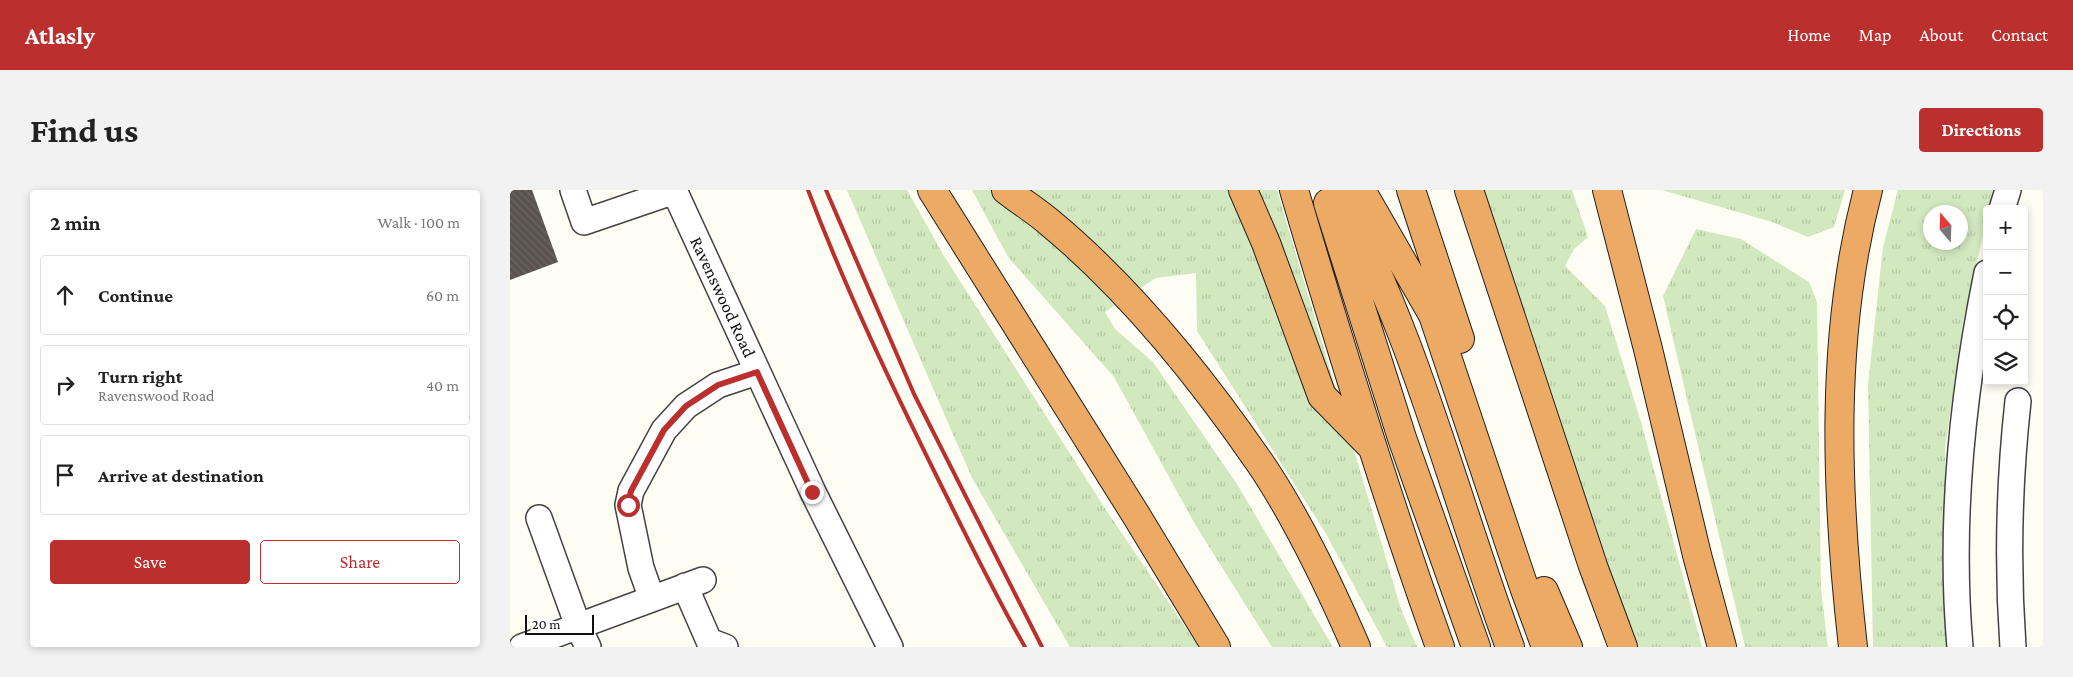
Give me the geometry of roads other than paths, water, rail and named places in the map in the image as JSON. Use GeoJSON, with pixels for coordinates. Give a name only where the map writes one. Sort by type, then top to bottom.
{"type":"FeatureCollection","features":[{"type":"Feature","properties":{"kind":"highway"},"geometry":{"type":"LineString","coordinates":[[932,190],[1136,515],[1216,647]]}},
{"type":"Feature","properties":{"kind":"highway"},"geometry":{"type":"LineString","coordinates":[[1006,190],[1049,222],[1107,275],[1177,353],[1260,464],[1330,588],[1356,647]]}},
{"type":"Feature","properties":{"kind":"highway"},"geometry":{"type":"LineString","coordinates":[[1243,190],[1266,243],[1322,396],[1373,448]]}},
{"type":"Feature","properties":{"kind":"highway"},"geometry":{"type":"LineString","coordinates":[[1294,190],[1373,448],[1407,554],[1440,647]]}},
{"type":"Feature","properties":{"kind":"highway"},"geometry":{"type":"LineString","coordinates":[[1324,190],[1402,438],[1476,647]]}},
{"type":"Feature","properties":{"kind":"highway"},"geometry":{"type":"LineString","coordinates":[[1336,190],[1350,216],[1404,338],[1510,647]]}},
{"type":"Feature","properties":{"kind":"highway"},"geometry":{"type":"LineString","coordinates":[[1362,190],[1433,315],[1524,588],[1546,647]]}},
{"type":"Feature","properties":{"kind":"highway"},"geometry":{"type":"LineString","coordinates":[[1411,190],[1538,579],[1568,647]]}},
{"type":"Feature","properties":{"kind":"highway"},"geometry":{"type":"LineString","coordinates":[[1469,190],[1593,566],[1623,647]]}},
{"type":"Feature","properties":{"kind":"highway"},"geometry":{"type":"LineString","coordinates":[[1607,190],[1697,555],[1722,647]]}},
{"type":"Feature","properties":{"kind":"highway"},"geometry":{"type":"LineString","coordinates":[[1853,647],[1844,562],[1841,498],[1841,381],[1846,311],[1855,251],[1868,190]]}},
{"type":"Feature","properties":{"kind":"street"},"geometry":{"type":"LineString","coordinates":[[572,190],[584,222],[674,191]]}},
{"type":"Feature","properties":{"kind":"street"},"geometry":{"type":"LineString","coordinates":[[2003,205],[2008,190]]}},
{"type":"Feature","properties":{"kind":"street","name":"Ravenswood Road"},"geometry":{"type":"LineString","coordinates":[[674,191],[812,492],[890,647]]}},
{"type":"Feature","properties":{"kind":"street"},"geometry":{"type":"LineString","coordinates":[[1960,647],[1957,566],[1958,483],[1971,359],[1983,294]]}},
{"type":"Feature","properties":{"kind":"street"},"geometry":{"type":"LineString","coordinates":[[652,599],[641,568],[628,505],[631,491],[664,430],[686,406],[718,385],[757,372]]}},
{"type":"Feature","properties":{"kind":"street"},"geometry":{"type":"LineString","coordinates":[[2013,647],[2008,541],[2011,471],[2018,401]]}},
{"type":"Feature","properties":{"kind":"street"},"geometry":{"type":"LineString","coordinates":[[539,518],[583,636]]}},
{"type":"Feature","properties":{"kind":"street"},"geometry":{"type":"LineString","coordinates":[[522,647],[583,636],[652,599],[694,583],[709,640],[725,647]]}},
{"type":"Feature","properties":{"kind":"railway"},"geometry":{"type":"LineString","coordinates":[[808,190],[838,264],[887,374],[970,544],[1025,647]]}},
{"type":"Feature","properties":{"kind":"railway"},"geometry":{"type":"LineString","coordinates":[[826,190],[914,394],[1042,647]]}}]}
